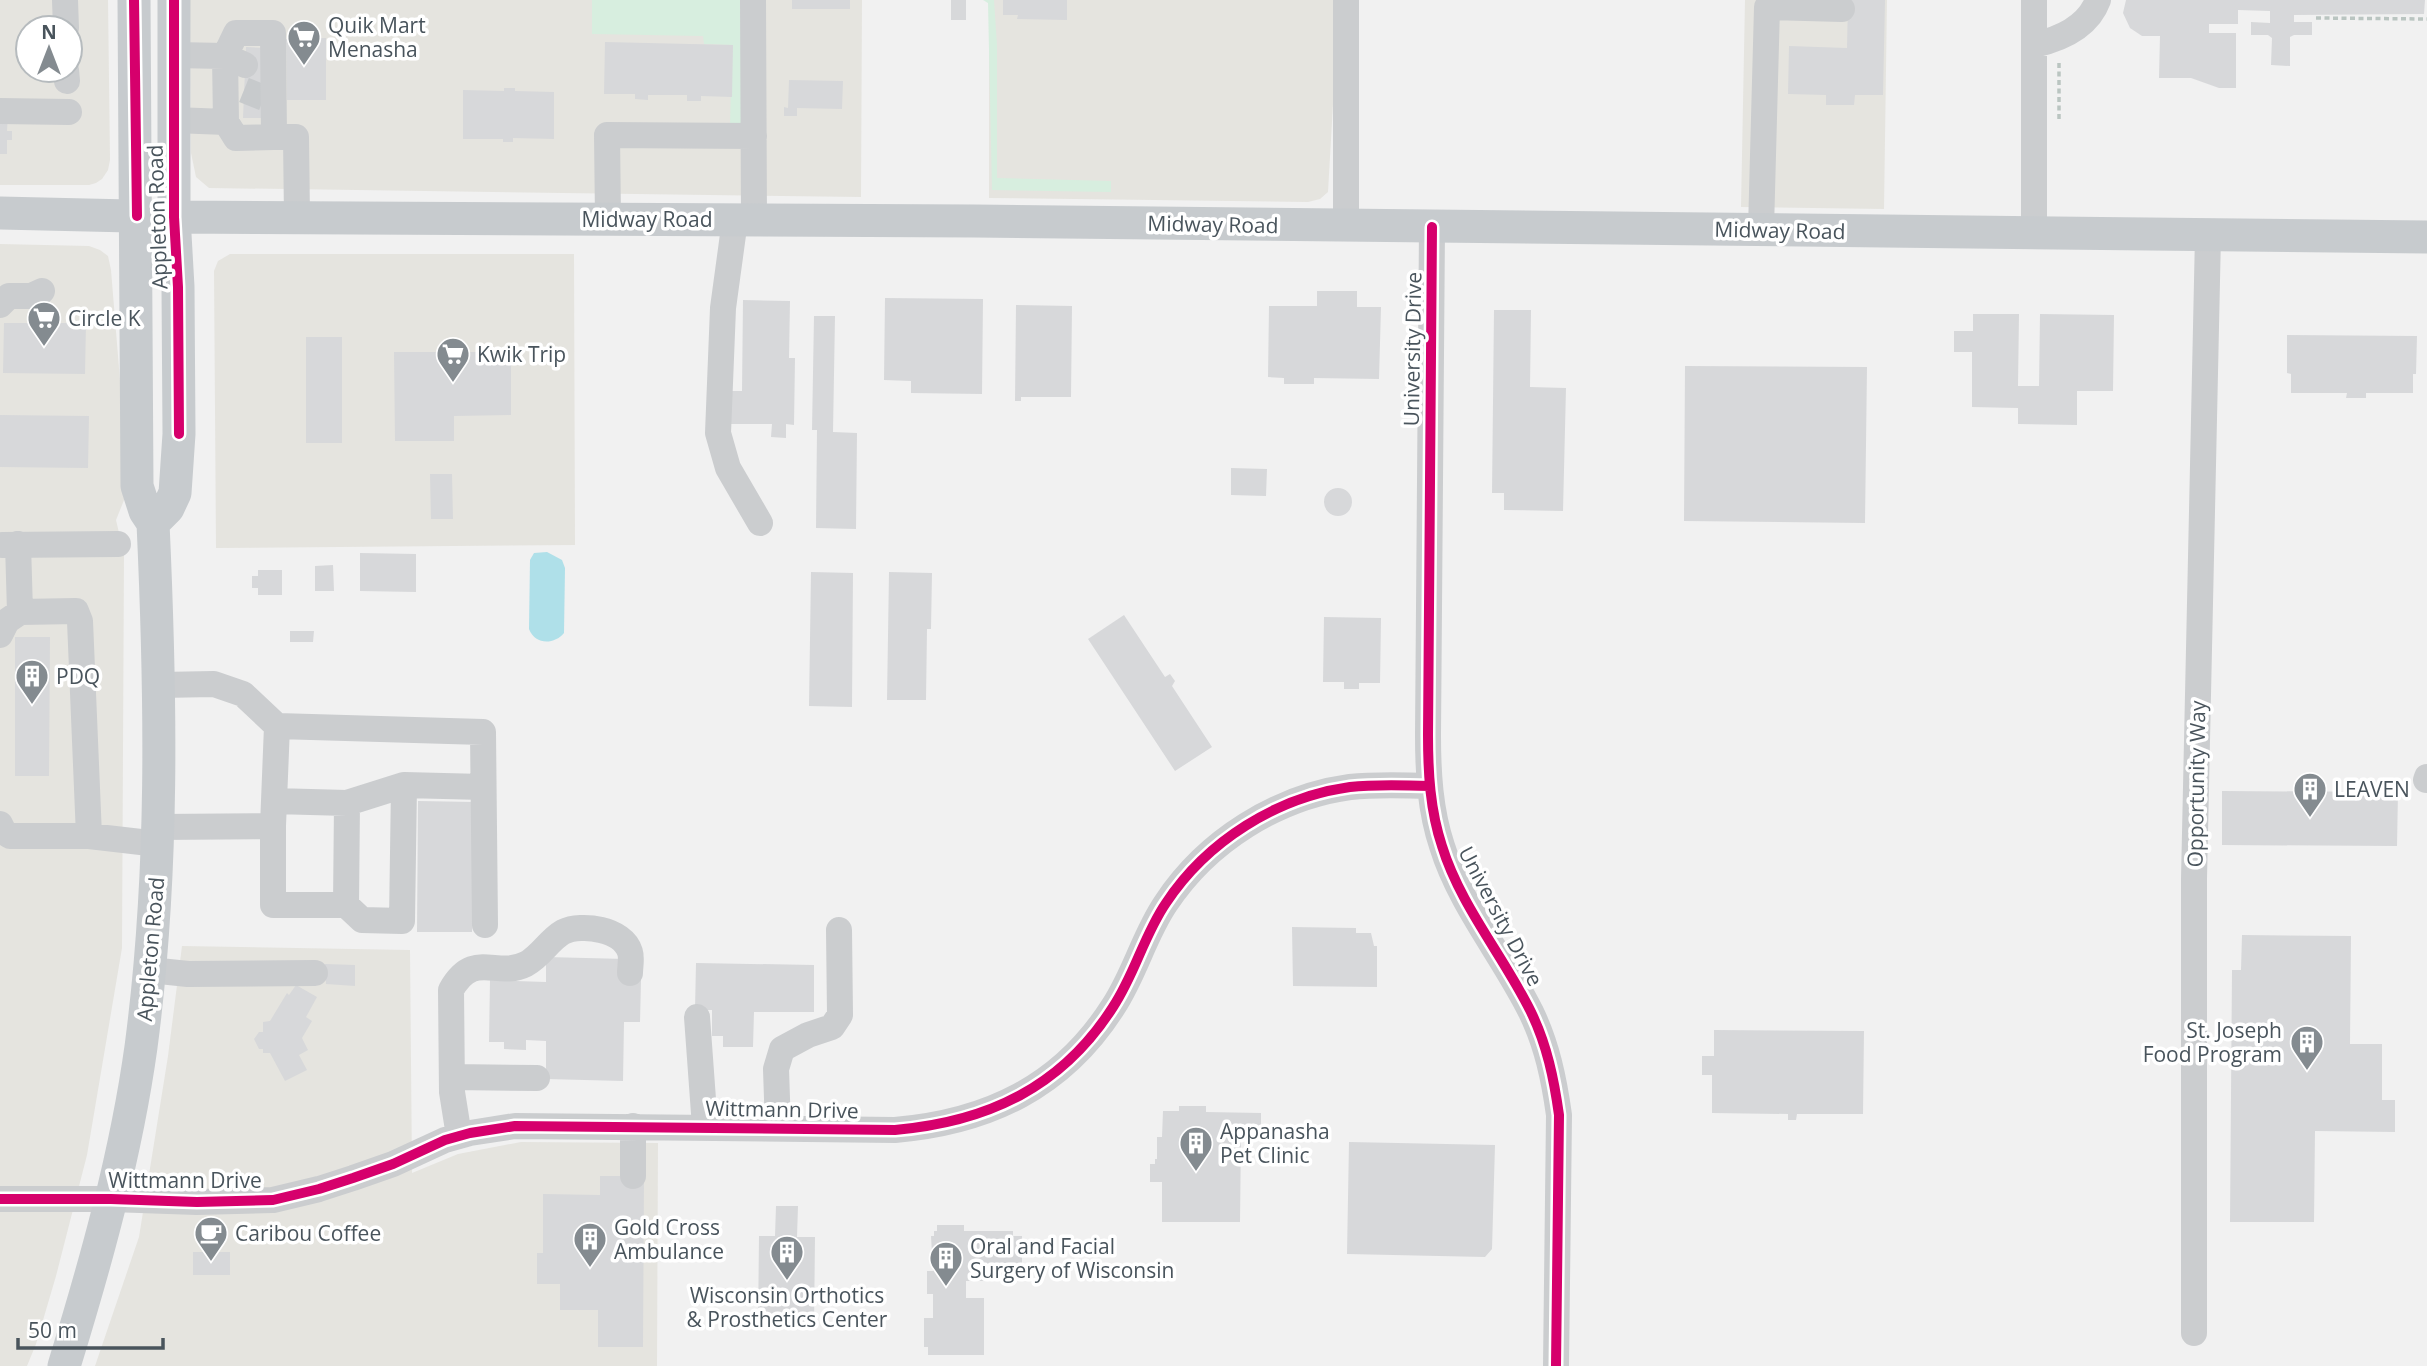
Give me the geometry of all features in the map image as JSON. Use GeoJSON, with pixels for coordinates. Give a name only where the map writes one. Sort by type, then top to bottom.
{"type":"FeatureCollection","features":[{"type":"Feature","properties":{"kind":"main road","name":"Appleton Road"},"geometry":{"type":"LineString","coordinates":[[64,1366],[101,1247],[141,1050],[150,970],[158,836],[160,685],[153,523],[145,511],[137,485],[134,0]]}},
{"type":"Feature","properties":{"kind":"main road","name":"Appleton Road"},"geometry":{"type":"LineString","coordinates":[[153,523],[173,500],[178,456],[179,313],[174,217],[174,0]]}},
{"type":"Feature","properties":{"kind":"main road","name":"Midway Road"},"geometry":{"type":"LineString","coordinates":[[0,214],[2427,237]]}},
{"type":"Feature","properties":{"kind":"street"},"geometry":{"type":"LineString","coordinates":[[753,0],[754,136],[744,220],[723,309],[718,433],[728,468],[760,523]]}},
{"type":"Feature","properties":{"kind":"street"},"geometry":{"type":"LineString","coordinates":[[1346,0],[1346,226]]}},
{"type":"Feature","properties":{"kind":"street"},"geometry":{"type":"LineString","coordinates":[[2034,0],[2034,233]]}},
{"type":"Feature","properties":{"kind":"street"},"geometry":{"type":"LineString","coordinates":[[2034,45],[2051,41],[2072,31],[2092,12],[2098,0]]}},
{"type":"Feature","properties":{"kind":"street"},"geometry":{"type":"LineString","coordinates":[[1761,229],[1767,7],[1842,9]]}},
{"type":"Feature","properties":{"kind":"street"},"geometry":{"type":"LineString","coordinates":[[174,55],[252,81]]}},
{"type":"Feature","properties":{"kind":"street"},"geometry":{"type":"LineString","coordinates":[[226,122],[252,81]]}},
{"type":"Feature","properties":{"kind":"street"},"geometry":{"type":"LineString","coordinates":[[252,81],[274,137]]}},
{"type":"Feature","properties":{"kind":"street"},"geometry":{"type":"LineString","coordinates":[[0,92],[67,94]]}},
{"type":"Feature","properties":{"kind":"street"},"geometry":{"type":"LineString","coordinates":[[0,102],[58,103],[67,94]]}},
{"type":"Feature","properties":{"kind":"street"},"geometry":{"type":"LineString","coordinates":[[0,111],[67,94]]}},
{"type":"Feature","properties":{"kind":"street"},"geometry":{"type":"LineString","coordinates":[[174,120],[226,122]]}},
{"type":"Feature","properties":{"kind":"street"},"geometry":{"type":"LineString","coordinates":[[226,122],[236,138],[296,137],[296,218]]}},
{"type":"Feature","properties":{"kind":"street"},"geometry":{"type":"LineString","coordinates":[[608,219],[607,135],[754,136]]}},
{"type":"Feature","properties":{"kind":"street","name":"University Drive"},"geometry":{"type":"LineString","coordinates":[[1432,227],[1428,721],[1430,786],[1433,810],[1452,874],[1530,1011],[1544,1042],[1553,1078],[1559,1115],[1556,1366]]}},
{"type":"Feature","properties":{"kind":"street","name":"Opportunity Way"},"geometry":{"type":"LineString","coordinates":[[2194,1333],[2193,879],[2208,235]]}},
{"type":"Feature","properties":{"kind":"street"},"geometry":{"type":"LineString","coordinates":[[0,305],[9,296],[32,296],[42,291]]}},
{"type":"Feature","properties":{"kind":"street"},"geometry":{"type":"LineString","coordinates":[[20,612],[9,545],[118,544]]}},
{"type":"Feature","properties":{"kind":"street"},"geometry":{"type":"LineString","coordinates":[[0,635],[6,621],[20,612],[76,611],[80,621],[89,836]]}},
{"type":"Feature","properties":{"kind":"street"},"geometry":{"type":"LineString","coordinates":[[160,685],[214,684],[224,687],[243,694],[277,726],[483,732],[485,925]]}},
{"type":"Feature","properties":{"kind":"street"},"geometry":{"type":"LineString","coordinates":[[277,726],[273,905],[346,905],[362,920],[402,922],[404,785]]}},
{"type":"Feature","properties":{"kind":"street"},"geometry":{"type":"LineString","coordinates":[[0,824],[10,836],[158,836],[347,803],[404,785],[483,787]]}},
{"type":"Feature","properties":{"kind":"street","name":"Wittmann Drive"},"geometry":{"type":"LineString","coordinates":[[0,1199],[255,1202],[289,1197],[393,1164],[459,1136],[497,1128],[532,1125],[912,1128],[944,1124],[1006,1104],[1039,1085],[1065,1065],[1091,1038],[1114,1006],[1166,902],[1211,851],[1241,828],[1274,810],[1308,797],[1339,790],[1385,785],[1430,786]]}},
{"type":"Feature","properties":{"kind":"street"},"geometry":{"type":"LineString","coordinates":[[346,905],[347,803]]}},
{"type":"Feature","properties":{"kind":"street"},"geometry":{"type":"LineString","coordinates":[[459,1136],[452,1077],[451,990],[457,978],[470,968],[517,967],[529,963],[552,939],[566,930],[587,928],[607,931],[623,941],[630,952],[630,973]]}},
{"type":"Feature","properties":{"kind":"street"},"geometry":{"type":"LineString","coordinates":[[778,1128],[776,1069],[782,1049],[808,1035],[832,1027],[840,1015],[839,930]]}},
{"type":"Feature","properties":{"kind":"street"},"geometry":{"type":"LineString","coordinates":[[150,970],[188,974],[315,973]]}},
{"type":"Feature","properties":{"kind":"street"},"geometry":{"type":"LineString","coordinates":[[697,1017],[705,1127]]}},
{"type":"Feature","properties":{"kind":"street"},"geometry":{"type":"LineString","coordinates":[[452,1077],[537,1077]]}},
{"type":"Feature","properties":{"kind":"street"},"geometry":{"type":"LineString","coordinates":[[633,1126],[633,1176]]}},
{"type":"Feature","properties":{"kind":"path"},"geometry":{"type":"LineString","coordinates":[[2316,18],[2427,19]]}},
{"type":"Feature","properties":{"kind":"path"},"geometry":{"type":"LineString","coordinates":[[2059,58],[2059,125]]}},
{"type":"Feature","properties":{"kind":"shaded area"},"geometry":{"type":"Polygon","coordinates":[[[0,0],[108,0],[110,160],[102,179],[89,185],[0,185],[0,0]]]}},
{"type":"Feature","properties":{"kind":"shaded area"},"geometry":{"type":"Polygon","coordinates":[[[190,0],[862,0],[861,197],[209,188],[196,177],[191,153],[190,0]]]}},
{"type":"Feature","properties":{"kind":"shaded area"},"geometry":{"type":"Polygon","coordinates":[[[989,0],[1335,0],[1335,69],[1328,192],[1320,199],[1308,202],[989,198],[989,0]]]}},
{"type":"Feature","properties":{"kind":"shaded area"},"geometry":{"type":"Polygon","coordinates":[[[1745,0],[1887,0],[1884,209],[1741,207],[1745,0]]]}},
{"type":"Feature","properties":{"kind":"shaded area"},"geometry":{"type":"Polygon","coordinates":[[[0,244],[89,246],[108,256],[123,417],[124,500],[116,520],[124,554],[122,948],[87,1155],[56,1276],[27,1366],[0,1366],[0,244]]]}},
{"type":"Feature","properties":{"kind":"shaded area"},"geometry":{"type":"Polygon","coordinates":[[[230,254],[574,254],[575,545],[216,548],[214,271],[218,261],[230,254]]]}},
{"type":"Feature","properties":{"kind":"shaded area"},"geometry":{"type":"Polygon","coordinates":[[[182,946],[410,950],[412,1173],[458,1154],[521,1142],[658,1143],[657,1366],[95,1366],[139,1237],[168,1056],[182,946]]]}},
{"type":"Feature","properties":{"kind":"green space"},"geometry":{"type":"Polygon","coordinates":[[[592,0],[741,0],[742,125],[730,126],[732,45],[704,44],[703,36],[592,34],[592,0]]]}},
{"type":"Feature","properties":{"kind":"green space"},"geometry":{"type":"Polygon","coordinates":[[[983,0],[994,0],[997,45],[997,178],[1111,181],[1111,192],[992,190],[988,3],[983,0]]]}},
{"type":"Feature","properties":{"kind":"water"},"geometry":{"type":"Polygon","coordinates":[[[547,552],[562,560],[565,568],[564,633],[555,640],[545,642],[536,638],[529,629],[530,560],[534,553],[547,552]]]}},
{"type":"Feature","properties":{"kind":"building"},"geometry":{"type":"Polygon","coordinates":[[[792,0],[850,0],[850,9],[792,9],[792,0]]]}},
{"type":"Feature","properties":{"kind":"building"},"geometry":{"type":"Polygon","coordinates":[[[951,0],[966,0],[966,20],[951,20],[951,0]]]}},
{"type":"Feature","properties":{"kind":"building"},"geometry":{"type":"Polygon","coordinates":[[[1003,0],[1067,0],[1067,20],[1017,19],[1018,15],[1003,15],[1003,0]]]}},
{"type":"Feature","properties":{"kind":"building"},"geometry":{"type":"Polygon","coordinates":[[[1848,0],[1885,0],[1883,95],[1855,95],[1854,105],[1826,105],[1826,95],[1788,94],[1789,46],[1847,48],[1848,0]]]}},
{"type":"Feature","properties":{"kind":"building"},"geometry":{"type":"Polygon","coordinates":[[[2126,0],[2425,0],[2424,14],[2294,15],[2294,22],[2312,22],[2312,35],[2290,37],[2290,66],[2271,65],[2272,38],[2268,35],[2251,35],[2251,22],[2270,23],[2270,11],[2238,10],[2238,24],[2209,24],[2209,33],[2236,33],[2236,88],[2219,88],[2191,78],[2159,78],[2160,36],[2142,36],[2130,28],[2123,13],[2126,0]]]}},
{"type":"Feature","properties":{"kind":"building"},"geometry":{"type":"Polygon","coordinates":[[[326,38],[326,100],[287,100],[286,39],[326,38]]]}},
{"type":"Feature","properties":{"kind":"building"},"geometry":{"type":"Polygon","coordinates":[[[605,42],[733,45],[732,97],[701,96],[701,101],[687,101],[687,95],[648,95],[648,100],[635,99],[635,94],[604,94],[605,42]]]}},
{"type":"Feature","properties":{"kind":"building"},"geometry":{"type":"Polygon","coordinates":[[[246,47],[265,48],[264,118],[243,118],[246,47]]]}},
{"type":"Feature","properties":{"kind":"building"},"geometry":{"type":"Polygon","coordinates":[[[789,80],[843,81],[842,109],[797,108],[797,116],[784,116],[784,107],[788,108],[789,80]]]}},
{"type":"Feature","properties":{"kind":"building"},"geometry":{"type":"Polygon","coordinates":[[[504,88],[515,88],[515,91],[554,92],[554,139],[513,138],[513,142],[503,142],[503,139],[463,139],[463,90],[504,91],[504,88]]]}},
{"type":"Feature","properties":{"kind":"building"},"geometry":{"type":"Polygon","coordinates":[[[0,113],[8,113],[7,131],[12,131],[12,140],[7,140],[7,154],[0,154],[0,113]]]}},
{"type":"Feature","properties":{"kind":"building"},"geometry":{"type":"Polygon","coordinates":[[[1317,291],[1357,291],[1357,307],[1381,307],[1379,379],[1314,378],[1314,384],[1284,384],[1284,378],[1268,377],[1269,306],[1317,306],[1317,291]]]}},
{"type":"Feature","properties":{"kind":"building"},"geometry":{"type":"Polygon","coordinates":[[[885,298],[983,299],[982,394],[911,393],[911,381],[884,380],[885,298]]]}},
{"type":"Feature","properties":{"kind":"building"},"geometry":{"type":"Polygon","coordinates":[[[743,300],[790,301],[789,358],[795,358],[794,425],[786,424],[786,438],[771,437],[772,424],[727,424],[728,391],[742,391],[743,300]]]}},
{"type":"Feature","properties":{"kind":"building"},"geometry":{"type":"Polygon","coordinates":[[[1016,305],[1072,306],[1071,397],[1021,397],[1021,401],[1015,401],[1016,305]]]}},
{"type":"Feature","properties":{"kind":"building"},"geometry":{"type":"Polygon","coordinates":[[[1494,310],[1531,310],[1530,387],[1566,388],[1563,511],[1504,510],[1504,493],[1492,493],[1494,310]]]}},
{"type":"Feature","properties":{"kind":"building"},"geometry":{"type":"Polygon","coordinates":[[[1973,314],[2019,314],[2018,386],[2039,386],[2040,314],[2114,315],[2113,391],[2077,391],[2077,425],[2018,424],[2018,408],[1972,407],[1972,352],[1954,352],[1954,331],[1973,331],[1973,314]]]}},
{"type":"Feature","properties":{"kind":"building"},"geometry":{"type":"Polygon","coordinates":[[[814,316],[835,316],[833,432],[857,433],[856,529],[816,528],[817,430],[812,430],[814,316]]]}},
{"type":"Feature","properties":{"kind":"building","name":"Circle K"},"geometry":{"type":"Polygon","coordinates":[[[4,323],[86,323],[85,374],[3,373],[4,323]]]}},
{"type":"Feature","properties":{"kind":"building"},"geometry":{"type":"Polygon","coordinates":[[[2287,335],[2417,336],[2413,393],[2366,393],[2366,398],[2346,398],[2347,393],[2291,393],[2291,374],[2287,373],[2287,335]]]}},
{"type":"Feature","properties":{"kind":"building"},"geometry":{"type":"Polygon","coordinates":[[[306,337],[342,337],[342,443],[306,443],[306,337]]]}},
{"type":"Feature","properties":{"kind":"building","name":"Kwik Trip"},"geometry":{"type":"Polygon","coordinates":[[[394,352],[511,352],[511,415],[454,416],[454,441],[395,441],[394,352]]]}},
{"type":"Feature","properties":{"kind":"building"},"geometry":{"type":"Polygon","coordinates":[[[1685,366],[1867,367],[1865,523],[1684,521],[1685,366]]]}},
{"type":"Feature","properties":{"kind":"building"},"geometry":{"type":"Polygon","coordinates":[[[0,415],[89,416],[88,468],[0,467],[0,415]]]}},
{"type":"Feature","properties":{"kind":"building"},"geometry":{"type":"Polygon","coordinates":[[[1231,468],[1267,469],[1266,496],[1231,495],[1231,468]]]}},
{"type":"Feature","properties":{"kind":"building"},"geometry":{"type":"Polygon","coordinates":[[[430,474],[452,474],[453,519],[431,519],[430,474]]]}},
{"type":"Feature","properties":{"kind":"building"},"geometry":{"type":"Polygon","coordinates":[[[1338,488],[1348,492],[1352,502],[1348,512],[1338,516],[1328,512],[1324,502],[1328,492],[1338,488]]]}},
{"type":"Feature","properties":{"kind":"building"},"geometry":{"type":"Polygon","coordinates":[[[360,553],[416,554],[416,592],[360,591],[360,553]]]}},
{"type":"Feature","properties":{"kind":"building"},"geometry":{"type":"Polygon","coordinates":[[[333,565],[334,591],[315,591],[315,566],[333,565]]]}},
{"type":"Feature","properties":{"kind":"building"},"geometry":{"type":"Polygon","coordinates":[[[258,570],[282,570],[282,595],[258,595],[258,588],[252,588],[252,576],[258,576],[258,570]]]}},
{"type":"Feature","properties":{"kind":"building"},"geometry":{"type":"Polygon","coordinates":[[[811,572],[853,573],[852,707],[809,706],[811,572]]]}},
{"type":"Feature","properties":{"kind":"building"},"geometry":{"type":"Polygon","coordinates":[[[889,572],[932,573],[931,629],[927,629],[926,700],[887,700],[889,572]]]}},
{"type":"Feature","properties":{"kind":"building"},"geometry":{"type":"Polygon","coordinates":[[[1124,615],[1165,677],[1170,674],[1175,681],[1172,686],[1212,747],[1175,771],[1088,639],[1124,615]]]}},
{"type":"Feature","properties":{"kind":"building"},"geometry":{"type":"Polygon","coordinates":[[[1324,617],[1381,618],[1380,683],[1359,683],[1359,689],[1344,689],[1344,682],[1323,682],[1324,617]]]}},
{"type":"Feature","properties":{"kind":"building"},"geometry":{"type":"Polygon","coordinates":[[[290,631],[314,631],[313,642],[290,642],[290,631]]]}},
{"type":"Feature","properties":{"kind":"building","name":"PDQ"},"geometry":{"type":"Polygon","coordinates":[[[15,637],[50,637],[49,776],[15,776],[15,637]]]}},
{"type":"Feature","properties":{"kind":"building","name":"LEAVEN"},"geometry":{"type":"Polygon","coordinates":[[[2222,791],[2398,792],[2397,846],[2222,845],[2222,791]]]}},
{"type":"Feature","properties":{"kind":"building"},"geometry":{"type":"Polygon","coordinates":[[[418,801],[474,802],[472,932],[417,932],[418,801]]]}},
{"type":"Feature","properties":{"kind":"building"},"geometry":{"type":"Polygon","coordinates":[[[1292,927],[1356,928],[1356,933],[1371,933],[1374,946],[1377,946],[1377,987],[1293,986],[1292,927]]]}},
{"type":"Feature","properties":{"kind":"building","name":"St. Joseph Food Program"},"geometry":{"type":"Polygon","coordinates":[[[2242,935],[2351,936],[2350,1044],[2382,1044],[2382,1100],[2395,1100],[2395,1132],[2315,1131],[2314,1222],[2230,1222],[2232,970],[2241,970],[2242,935]]]}},
{"type":"Feature","properties":{"kind":"building"},"geometry":{"type":"Polygon","coordinates":[[[546,957],[626,959],[641,980],[640,1022],[624,1022],[623,1081],[546,1079],[546,1041],[526,1040],[526,1050],[504,1049],[504,1042],[489,1042],[490,980],[546,982],[546,957]]]}},
{"type":"Feature","properties":{"kind":"building"},"geometry":{"type":"Polygon","coordinates":[[[696,963],[814,965],[814,1012],[754,1012],[753,1047],[723,1047],[723,1036],[712,1036],[712,1010],[695,1010],[696,963]]]}},
{"type":"Feature","properties":{"kind":"building"},"geometry":{"type":"Polygon","coordinates":[[[325,964],[355,965],[355,986],[326,984],[325,964]]]}},
{"type":"Feature","properties":{"kind":"building"},"geometry":{"type":"Polygon","coordinates":[[[296,985],[317,997],[306,1017],[312,1021],[302,1038],[308,1050],[299,1055],[307,1070],[285,1081],[270,1053],[263,1053],[263,1049],[259,1049],[254,1039],[259,1032],[263,1032],[263,1022],[270,1021],[287,993],[289,995],[296,985]]]}},
{"type":"Feature","properties":{"kind":"building"},"geometry":{"type":"Polygon","coordinates":[[[1714,1030],[1864,1031],[1863,1114],[1797,1114],[1796,1120],[1788,1120],[1788,1114],[1712,1113],[1712,1075],[1702,1075],[1702,1056],[1714,1056],[1714,1030]]]}},
{"type":"Feature","properties":{"kind":"building","name":"Appanasha Pet Clinic"},"geometry":{"type":"Polygon","coordinates":[[[1179,1106],[1206,1106],[1206,1112],[1261,1113],[1261,1134],[1241,1134],[1240,1222],[1162,1222],[1162,1182],[1150,1182],[1150,1164],[1155,1164],[1157,1159],[1157,1137],[1162,1137],[1163,1111],[1179,1111],[1179,1106]]]}},
{"type":"Feature","properties":{"kind":"building"},"geometry":{"type":"Polygon","coordinates":[[[1349,1142],[1495,1145],[1492,1249],[1485,1257],[1347,1254],[1349,1142]]]}},
{"type":"Feature","properties":{"kind":"building","name":"Gold Cross Ambulance"},"geometry":{"type":"Polygon","coordinates":[[[600,1176],[644,1176],[643,1347],[598,1347],[598,1310],[560,1310],[560,1284],[537,1284],[537,1253],[543,1253],[543,1194],[600,1195],[600,1176]]]}},
{"type":"Feature","properties":{"kind":"building","name":"Wisconsin Orthotics & Prosthetics Center"},"geometry":{"type":"Polygon","coordinates":[[[776,1206],[798,1206],[797,1237],[815,1237],[814,1327],[758,1327],[759,1236],[775,1236],[776,1206]]]}},
{"type":"Feature","properties":{"kind":"building","name":"Oral and Facial Surgery of Wisconsin"},"geometry":{"type":"Polygon","coordinates":[[[937,1225],[964,1225],[964,1231],[1013,1231],[1013,1236],[1022,1236],[1022,1270],[1013,1270],[1013,1281],[966,1281],[966,1298],[984,1298],[984,1355],[928,1355],[928,1347],[924,1347],[924,1318],[933,1318],[933,1294],[927,1294],[927,1271],[933,1271],[931,1236],[937,1231],[937,1225]]]}},
{"type":"Feature","properties":{"kind":"building","name":"Caribou Coffee"},"geometry":{"type":"Polygon","coordinates":[[[193,1252],[230,1252],[230,1275],[193,1275],[193,1252]]]}},
{"type":"Feature","properties":{"kind":"tunnel"},"geometry":{"type":"LineString","coordinates":[[244,90],[264,98]]}},
{"type":"Feature","properties":{"kind":"cycle path"},"geometry":{"type":"LineString","coordinates":[[134,0],[137,216]]}},
{"type":"Feature","properties":{"kind":"cycle path"},"geometry":{"type":"LineString","coordinates":[[174,0],[174,217],[178,287],[179,434]]}},
{"type":"Feature","properties":{"kind":"cycle path"},"geometry":{"type":"LineString","coordinates":[[1432,227],[1428,735],[1430,791],[1438,832],[1450,868],[1471,910],[1531,1012],[1546,1050],[1552,1075],[1559,1115],[1556,1366]]}},
{"type":"Feature","properties":{"kind":"cycle path"},"geometry":{"type":"LineString","coordinates":[[0,1199],[197,1202],[273,1200],[353,1178],[393,1164],[445,1140],[515,1126],[895,1130],[961,1119],[1020,1096],[1070,1059],[1093,1035],[1113,1007],[1166,903],[1202,860],[1223,842],[1271,812],[1323,792],[1370,785],[1430,786]]}},
{"type":"Feature","properties":{"kind":"place","name":"Quik Mart Menasha"},"geometry":{"type":"Point","coordinates":[304,67]}},
{"type":"Feature","properties":{"kind":"place","name":"Circle K"},"geometry":{"type":"Point","coordinates":[44,348]}},
{"type":"Feature","properties":{"kind":"place","name":"Kwik Trip"},"geometry":{"type":"Point","coordinates":[453,384]}},
{"type":"Feature","properties":{"kind":"place","name":"PDQ"},"geometry":{"type":"Point","coordinates":[32,706]}},
{"type":"Feature","properties":{"kind":"place","name":"LEAVEN"},"geometry":{"type":"Point","coordinates":[2310,819]}},
{"type":"Feature","properties":{"kind":"place","name":"St. Joseph Food Program"},"geometry":{"type":"Point","coordinates":[2307,1072]}},
{"type":"Feature","properties":{"kind":"place","name":"Appanasha Pet Clinic"},"geometry":{"type":"Point","coordinates":[1196,1173]}},
{"type":"Feature","properties":{"kind":"place","name":"Caribou Coffee"},"geometry":{"type":"Point","coordinates":[211,1263]}},
{"type":"Feature","properties":{"kind":"place","name":"Gold Cross Ambulance"},"geometry":{"type":"Point","coordinates":[590,1269]}},
{"type":"Feature","properties":{"kind":"place","name":"Wisconsin Orthotics & Prosthetics Center"},"geometry":{"type":"Point","coordinates":[787,1282]}},
{"type":"Feature","properties":{"kind":"place","name":"Oral and Facial Surgery of Wisconsin"},"geometry":{"type":"Point","coordinates":[946,1288]}}]}
